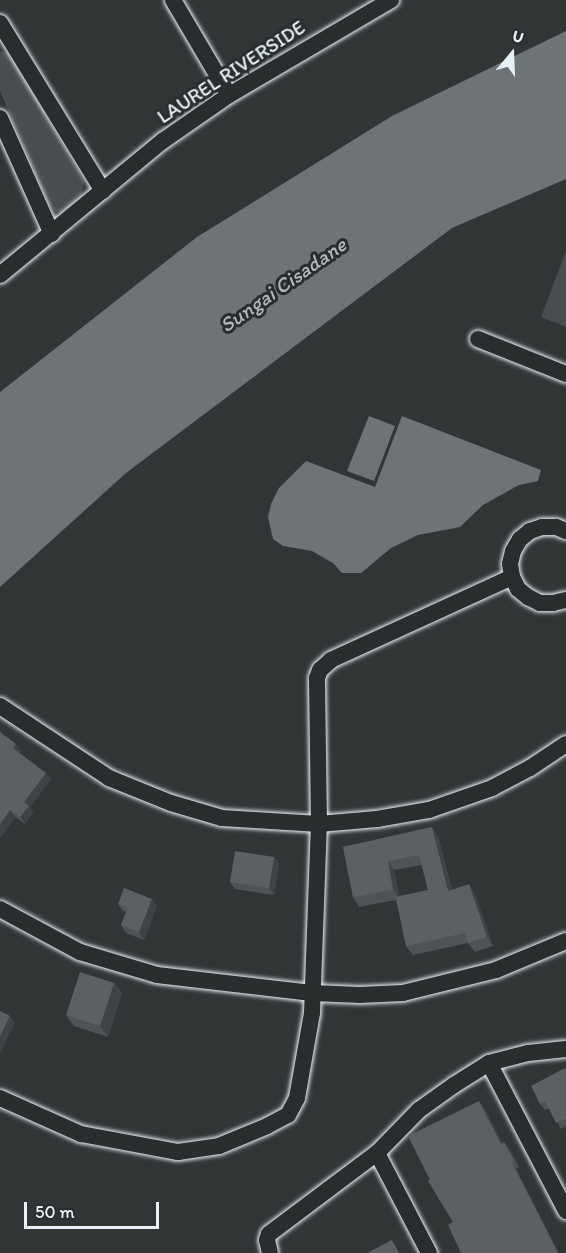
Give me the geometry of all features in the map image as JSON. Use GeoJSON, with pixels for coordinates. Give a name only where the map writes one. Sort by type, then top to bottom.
{"type":"FeatureCollection","features":[{"type":"Feature","properties":{"kind":"street"},"geometry":{"type":"LineString","coordinates":[[173,0],[229,95]]}},
{"type":"Feature","properties":{"kind":"street","name":"LAUREL RIVERSIDE"},"geometry":{"type":"LineString","coordinates":[[0,275],[164,140],[360,7],[391,0]]}},
{"type":"Feature","properties":{"kind":"street"},"geometry":{"type":"LineString","coordinates":[[2,31],[103,191]]}},
{"type":"Feature","properties":{"kind":"street"},"geometry":{"type":"LineString","coordinates":[[0,118],[52,234]]}},
{"type":"Feature","properties":{"kind":"street"},"geometry":{"type":"LineString","coordinates":[[478,339],[566,374]]}},
{"type":"Feature","properties":{"kind":"street"},"geometry":{"type":"LineString","coordinates":[[566,531],[556,527],[542,527],[530,531],[520,539],[513,551],[510,564],[512,577],[518,589],[528,597],[540,603],[566,601]]}},
{"type":"Feature","properties":{"kind":"street"},"geometry":{"type":"LineString","coordinates":[[0,1098],[81,1134],[178,1152],[219,1146],[267,1126],[288,1114],[297,1098],[312,1013],[319,824],[317,678],[320,670],[331,660],[512,577]]}},
{"type":"Feature","properties":{"kind":"street"},"geometry":{"type":"LineString","coordinates":[[0,706],[109,778],[171,803],[222,818],[319,824],[377,819],[429,810],[492,788],[530,768],[566,744]]}},
{"type":"Feature","properties":{"kind":"street"},"geometry":{"type":"LineString","coordinates":[[0,909],[80,952],[157,975],[312,993],[360,995],[403,993],[496,970],[566,941]]}},
{"type":"Feature","properties":{"kind":"street"},"geometry":{"type":"LineString","coordinates":[[270,1253],[267,1246],[269,1234],[377,1153],[419,1110],[489,1063],[528,1053],[566,1049]]}},
{"type":"Feature","properties":{"kind":"street"},"geometry":{"type":"LineString","coordinates":[[489,1063],[566,1211]]}},
{"type":"Feature","properties":{"kind":"street"},"geometry":{"type":"LineString","coordinates":[[377,1153],[429,1253]]}},
{"type":"Feature","properties":{"kind":"shaded area"},"geometry":{"type":"Polygon","coordinates":[[[0,51],[10,53],[84,181],[81,197],[62,213],[55,211],[49,205],[0,91],[0,51]]]}},
{"type":"Feature","properties":{"kind":"shaded area"},"geometry":{"type":"Polygon","coordinates":[[[566,251],[566,327],[541,317],[566,251]]]}},
{"type":"Feature","properties":{"kind":"water","name":"Sungai Cisadane"},"geometry":{"type":"Polygon","coordinates":[[[566,31],[566,179],[452,228],[126,473],[0,587],[0,392],[197,237],[392,116],[566,31]]]}},
{"type":"Feature","properties":{"kind":"water"},"geometry":{"type":"Polygon","coordinates":[[[369,416],[395,426],[374,481],[347,471],[369,416]]]}},
{"type":"Feature","properties":{"kind":"water"},"geometry":{"type":"Polygon","coordinates":[[[402,416],[541,470],[538,481],[519,485],[483,505],[460,527],[418,535],[391,548],[361,573],[342,573],[333,563],[312,551],[283,546],[273,539],[268,517],[271,504],[279,488],[306,461],[375,487],[402,416]]]}},
{"type":"Feature","properties":{"kind":"building"},"geometry":{"type":"Polygon","coordinates":[[[0,732],[16,744],[13,748],[46,773],[24,802],[29,806],[20,817],[10,810],[0,824],[0,732]]]}},
{"type":"Feature","properties":{"kind":"building"},"geometry":{"type":"Polygon","coordinates":[[[432,827],[448,891],[469,884],[487,937],[468,943],[465,933],[406,946],[396,897],[428,890],[419,855],[388,861],[393,890],[353,897],[343,847],[432,827]]]}},
{"type":"Feature","properties":{"kind":"building"},"geometry":{"type":"Polygon","coordinates":[[[235,851],[274,857],[269,888],[230,882],[235,851]]]}},
{"type":"Feature","properties":{"kind":"building"},"geometry":{"type":"Polygon","coordinates":[[[124,888],[152,899],[139,932],[121,925],[128,908],[118,904],[124,888]]]}},
{"type":"Feature","properties":{"kind":"building"},"geometry":{"type":"Polygon","coordinates":[[[80,972],[114,983],[100,1026],[66,1015],[80,972]]]}},
{"type":"Feature","properties":{"kind":"building"},"geometry":{"type":"Polygon","coordinates":[[[0,1011],[10,1016],[0,1036],[0,1011]]]}},
{"type":"Feature","properties":{"kind":"building"},"geometry":{"type":"Polygon","coordinates":[[[565,1068],[566,1118],[556,1123],[545,1101],[540,1104],[531,1086],[565,1068]]]}},
{"type":"Feature","properties":{"kind":"building"},"geometry":{"type":"Polygon","coordinates":[[[479,1101],[501,1144],[504,1142],[514,1160],[511,1161],[558,1253],[461,1253],[448,1225],[453,1222],[428,1181],[430,1180],[408,1136],[479,1101]]]}},
{"type":"Feature","properties":{"kind":"building"},"geometry":{"type":"Polygon","coordinates":[[[392,1240],[399,1253],[369,1253],[369,1252],[392,1240]]]}}]}
